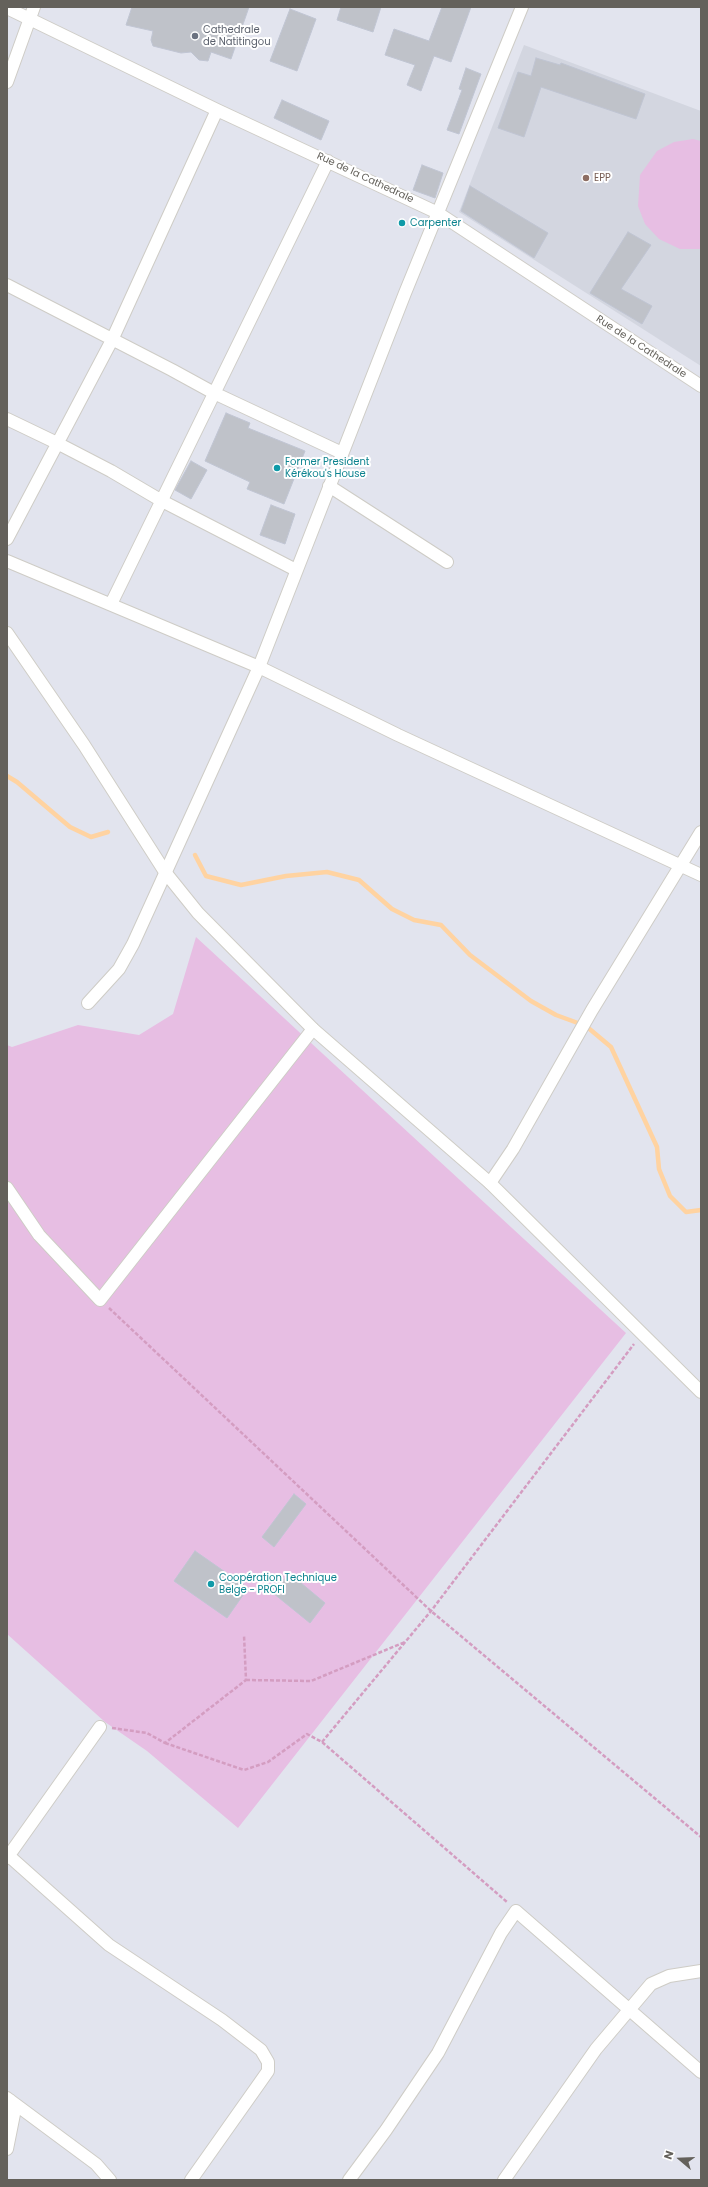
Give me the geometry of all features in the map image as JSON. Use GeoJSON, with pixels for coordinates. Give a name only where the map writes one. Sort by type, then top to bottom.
{"type":"FeatureCollection","features":[{"type":"Feature","properties":{"kind":"street"},"geometry":{"type":"LineString","coordinates":[[7,82],[34,7]]}},
{"type":"Feature","properties":{"kind":"street"},"geometry":{"type":"LineString","coordinates":[[88,1003],[119,969],[133,944],[259,667],[342,453],[522,7]]}},
{"type":"Feature","properties":{"kind":"street","name":"Rue de la Cathedrale"},"geometry":{"type":"LineString","coordinates":[[7,8],[217,110],[438,213],[701,386]]}},
{"type":"Feature","properties":{"kind":"street"},"geometry":{"type":"LineString","coordinates":[[7,539],[112,340],[217,110]]}},
{"type":"Feature","properties":{"kind":"street"},"geometry":{"type":"LineString","coordinates":[[111,604],[328,161]]}},
{"type":"Feature","properties":{"kind":"street"},"geometry":{"type":"LineString","coordinates":[[7,285],[214,393],[342,453]]}},
{"type":"Feature","properties":{"kind":"street"},"geometry":{"type":"LineString","coordinates":[[7,419],[111,471],[162,501],[296,570]]}},
{"type":"Feature","properties":{"kind":"street"},"geometry":{"type":"LineString","coordinates":[[329,486],[446,562]]}},
{"type":"Feature","properties":{"kind":"street"},"geometry":{"type":"LineString","coordinates":[[7,561],[259,667],[398,735],[701,874]]}},
{"type":"Feature","properties":{"kind":"street"},"geometry":{"type":"LineString","coordinates":[[7,632],[84,745],[165,872],[198,913],[313,1029],[490,1183],[641,1335],[701,1392]]}},
{"type":"Feature","properties":{"kind":"street"},"geometry":{"type":"LineString","coordinates":[[490,1183],[513,1149],[592,1010],[701,832]]}},
{"type":"Feature","properties":{"kind":"street"},"geometry":{"type":"LineString","coordinates":[[7,1188],[39,1235],[100,1300],[313,1029]]}},
{"type":"Feature","properties":{"kind":"street"},"geometry":{"type":"LineString","coordinates":[[100,1727],[8,1857],[109,1945],[222,2020],[261,2050],[268,2062],[268,2071],[261,2082],[191,2180]]}},
{"type":"Feature","properties":{"kind":"street"},"geometry":{"type":"LineString","coordinates":[[349,2180],[386,2130],[438,2054],[501,1933],[516,1911],[701,2072]]}},
{"type":"Feature","properties":{"kind":"street"},"geometry":{"type":"LineString","coordinates":[[504,2180],[596,2049],[650,1984],[669,1976],[701,1971]]}},
{"type":"Feature","properties":{"kind":"street"},"geometry":{"type":"LineString","coordinates":[[7,2149],[14,2114],[8,2099]]}},
{"type":"Feature","properties":{"kind":"street"},"geometry":{"type":"LineString","coordinates":[[8,2099],[96,2164],[110,2180]]}},
{"type":"Feature","properties":{"kind":"path"},"geometry":{"type":"LineString","coordinates":[[100,1300],[431,1611],[701,1837]]}},
{"type":"Feature","properties":{"kind":"path"},"geometry":{"type":"LineString","coordinates":[[322,1742],[431,1611],[641,1335]]}},
{"type":"Feature","properties":{"kind":"path"},"geometry":{"type":"LineString","coordinates":[[244,1635],[246,1680]]}},
{"type":"Feature","properties":{"kind":"path"},"geometry":{"type":"LineString","coordinates":[[165,1743],[246,1680],[311,1681],[406,1642]]}},
{"type":"Feature","properties":{"kind":"path"},"geometry":{"type":"LineString","coordinates":[[100,1727],[147,1733],[165,1743],[244,1770],[268,1762],[307,1734],[322,1742],[516,1911]]}},
{"type":"Feature","properties":{"kind":"shaded area","name":"EPP"},"geometry":{"type":"Polygon","coordinates":[[[524,45],[701,111],[701,366],[459,212],[524,45]]]}},
{"type":"Feature","properties":{"kind":"shaded area"},"geometry":{"type":"Polygon","coordinates":[[[693,139],[701,141],[701,249],[680,249],[659,239],[645,224],[638,206],[640,175],[657,151],[674,142],[693,139]]]}},
{"type":"Feature","properties":{"kind":"shaded area"},"geometry":{"type":"Polygon","coordinates":[[[196,937],[626,1333],[238,1828],[147,1751],[105,1722],[7,1634],[7,1045],[12,1047],[78,1025],[139,1035],[173,1014],[196,937]]]}},
{"type":"Feature","properties":{"kind":"building","name":"Cathedrale de Natitingou"},"geometry":{"type":"Polygon","coordinates":[[[132,7],[249,7],[231,59],[211,52],[208,61],[199,60],[191,52],[181,53],[153,46],[151,40],[153,31],[126,25],[132,7]]]}},
{"type":"Feature","properties":{"kind":"building"},"geometry":{"type":"Polygon","coordinates":[[[341,7],[381,7],[373,32],[337,20],[341,7]]]}},
{"type":"Feature","properties":{"kind":"building"},"geometry":{"type":"Polygon","coordinates":[[[442,7],[471,7],[451,62],[434,56],[421,91],[407,85],[415,65],[385,55],[394,29],[429,41],[442,7]]]}},
{"type":"Feature","properties":{"kind":"building"},"geometry":{"type":"Polygon","coordinates":[[[290,9],[316,19],[297,71],[270,61],[290,9]]]}},
{"type":"Feature","properties":{"kind":"building"},"geometry":{"type":"Polygon","coordinates":[[[536,58],[560,65],[561,63],[645,94],[636,119],[541,87],[524,137],[498,128],[518,72],[531,76],[536,58]]]}},
{"type":"Feature","properties":{"kind":"building"},"geometry":{"type":"Polygon","coordinates":[[[466,68],[481,74],[459,134],[447,130],[462,90],[459,89],[466,68]]]}},
{"type":"Feature","properties":{"kind":"building"},"geometry":{"type":"Polygon","coordinates":[[[282,100],[329,121],[321,140],[274,118],[282,100]]]}},
{"type":"Feature","properties":{"kind":"building"},"geometry":{"type":"Polygon","coordinates":[[[422,165],[443,173],[435,198],[413,190],[422,165]]]}},
{"type":"Feature","properties":{"kind":"building"},"geometry":{"type":"Polygon","coordinates":[[[470,186],[548,233],[534,258],[461,211],[470,186]]]}},
{"type":"Feature","properties":{"kind":"building"},"geometry":{"type":"Polygon","coordinates":[[[628,232],[651,245],[621,289],[652,306],[642,324],[590,293],[628,232]]]}},
{"type":"Feature","properties":{"kind":"building"},"geometry":{"type":"Polygon","coordinates":[[[226,413],[250,423],[248,428],[305,451],[284,504],[247,489],[250,482],[205,461],[226,413]]]}},
{"type":"Feature","properties":{"kind":"building"},"geometry":{"type":"Polygon","coordinates":[[[191,461],[207,470],[191,499],[175,490],[191,461]]]}},
{"type":"Feature","properties":{"kind":"building"},"geometry":{"type":"Polygon","coordinates":[[[271,505],[295,514],[285,544],[260,535],[271,505]]]}},
{"type":"Feature","properties":{"kind":"building"},"geometry":{"type":"Polygon","coordinates":[[[294,1494],[306,1504],[274,1547],[262,1537],[294,1494]]]}},
{"type":"Feature","properties":{"kind":"building","name":"Coopération Technique Belge - PROFI"},"geometry":{"type":"Polygon","coordinates":[[[195,1551],[248,1588],[227,1618],[174,1581],[195,1551]]]}},
{"type":"Feature","properties":{"kind":"building"},"geometry":{"type":"Polygon","coordinates":[[[289,1573],[325,1603],[310,1623],[273,1593],[289,1573]]]}},
{"type":"Feature","properties":{"kind":"waterway"},"geometry":{"type":"LineString","coordinates":[[7,776],[17,782],[70,827],[91,837],[108,832]]}},
{"type":"Feature","properties":{"kind":"waterway"},"geometry":{"type":"LineString","coordinates":[[195,855],[206,876],[241,885],[286,876],[327,872],[359,880],[392,909],[414,920],[441,925],[470,955],[531,1001],[556,1015],[586,1026],[611,1047],[657,1147],[659,1169],[670,1196],[686,1212],[701,1210]]}},
{"type":"Feature","properties":{"kind":"place","name":"Cathedrale de Natitingou"},"geometry":{"type":"Point","coordinates":[195,36]}},
{"type":"Feature","properties":{"kind":"place","name":"EPP"},"geometry":{"type":"Point","coordinates":[586,178]}},
{"type":"Feature","properties":{"kind":"place","name":"Carpenter"},"geometry":{"type":"Point","coordinates":[402,223]}},
{"type":"Feature","properties":{"kind":"place","name":"Former President Kérékou's House"},"geometry":{"type":"Point","coordinates":[277,468]}},
{"type":"Feature","properties":{"kind":"place","name":"Coopération Technique Belge - PROFI"},"geometry":{"type":"Point","coordinates":[211,1584]}}]}
